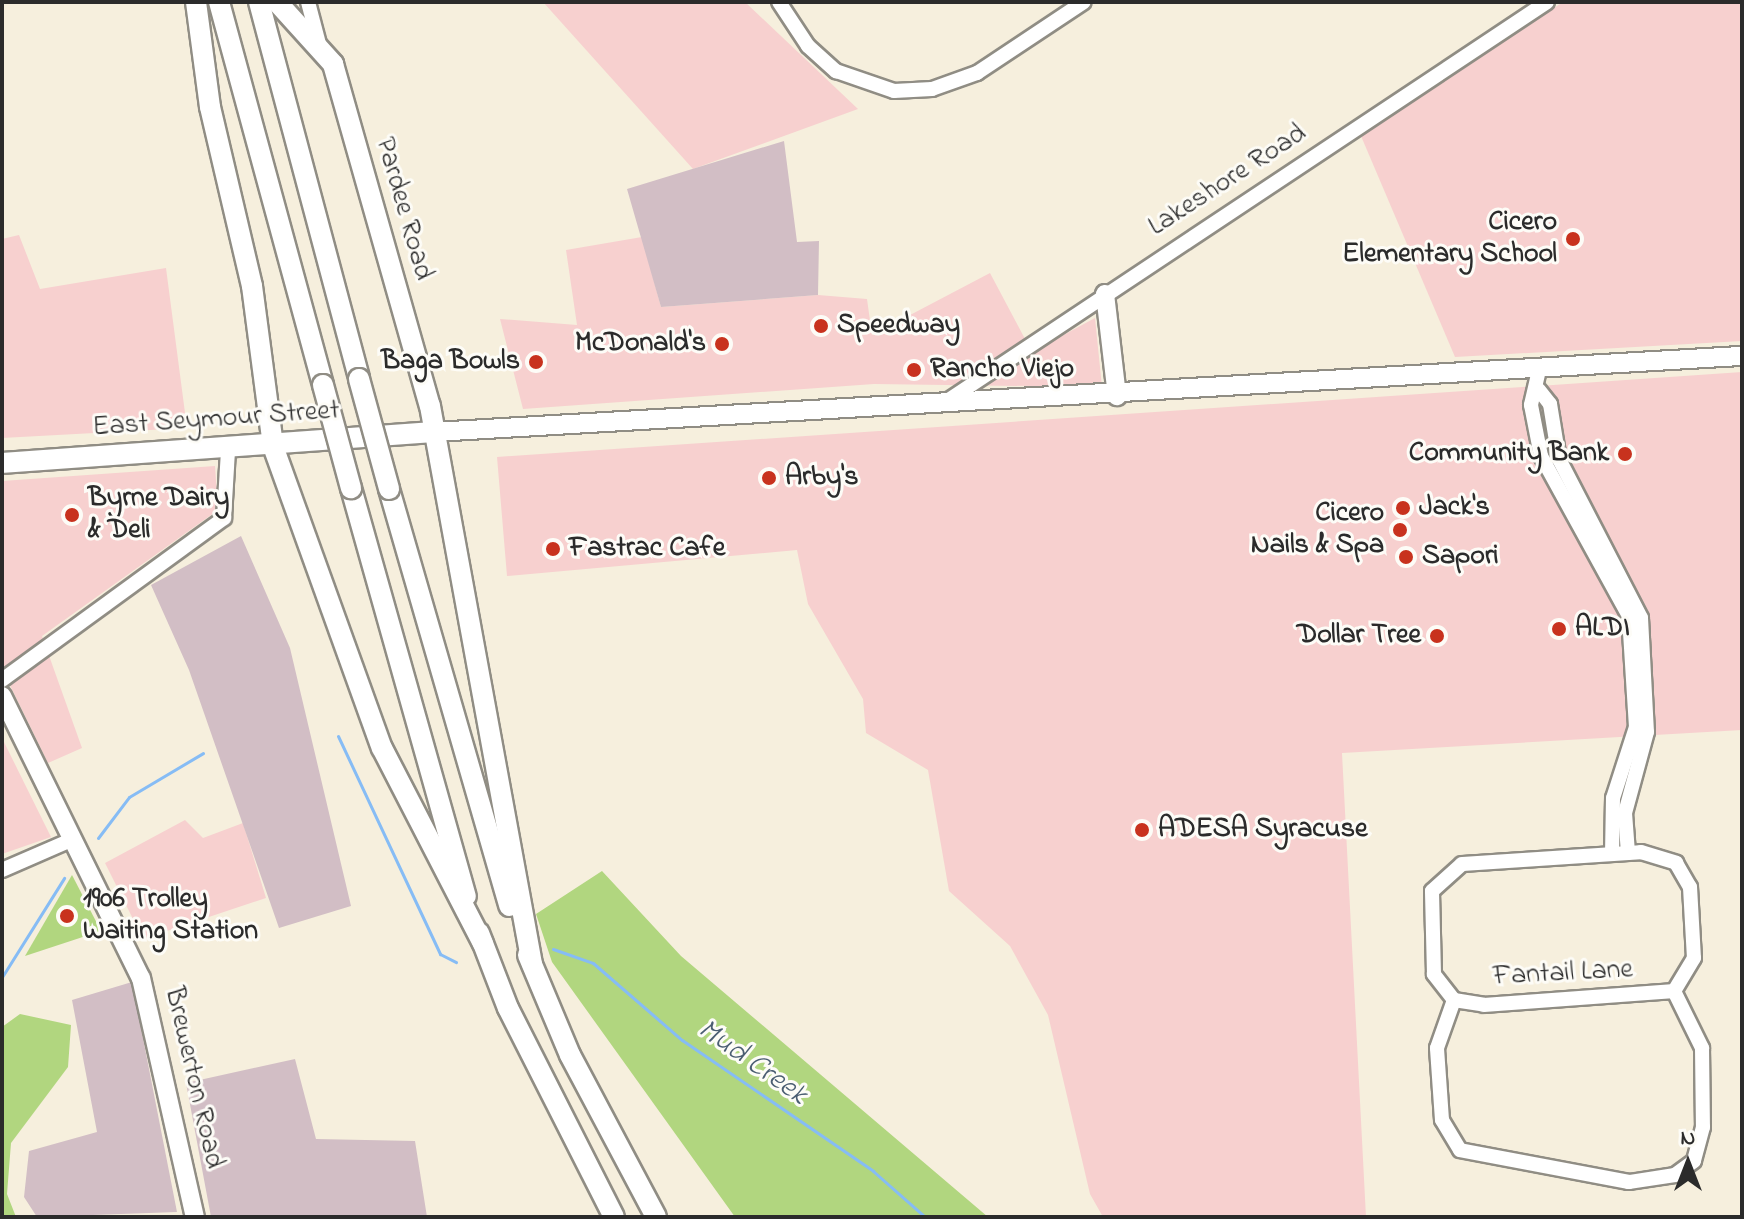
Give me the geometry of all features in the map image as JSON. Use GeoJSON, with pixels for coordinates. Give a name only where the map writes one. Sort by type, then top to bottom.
{"type":"FeatureCollection","features":[{"type":"Feature","properties":{"kind":"highway"},"geometry":{"type":"LineString","coordinates":[[196,2],[210,107],[252,286],[273,446],[382,748],[483,944],[614,1217]]}},
{"type":"Feature","properties":{"kind":"highway"},"geometry":{"type":"LineString","coordinates":[[219,2],[351,488],[483,944]]}},
{"type":"Feature","properties":{"kind":"highway"},"geometry":{"type":"LineString","coordinates":[[259,2],[478,814],[532,964],[570,1055],[656,1217]]}},
{"type":"Feature","properties":{"kind":"highway"},"geometry":{"type":"LineString","coordinates":[[287,4],[326,56]]}},
{"type":"Feature","properties":{"kind":"highway","name":"Pardee Road"},"geometry":{"type":"LineString","coordinates":[[326,56],[430,432],[532,964]]}},
{"type":"Feature","properties":{"kind":"highway","name":"East Seymour Street"},"geometry":{"type":"LineString","coordinates":[[2,463],[228,450],[430,432]]}},
{"type":"Feature","properties":{"kind":"main road"},"geometry":{"type":"LineString","coordinates":[[1105,294],[1117,396]]}},
{"type":"Feature","properties":{"kind":"main road"},"geometry":{"type":"LineString","coordinates":[[430,432],[1117,396],[1742,356]]}},
{"type":"Feature","properties":{"kind":"main road","name":"Brewerton Road"},"geometry":{"type":"LineString","coordinates":[[2,696],[145,991],[195,1217]]}},
{"type":"Feature","properties":{"kind":"street","name":"Pardee Road"},"geometry":{"type":"LineString","coordinates":[[308,2],[326,56]]}},
{"type":"Feature","properties":{"kind":"street","name":"Pardee Road"},"geometry":{"type":"LineString","coordinates":[[316,2],[326,56]]}},
{"type":"Feature","properties":{"kind":"street"},"geometry":{"type":"LineString","coordinates":[[779,2],[808,46],[836,71],[894,91],[932,89],[977,73],[1084,2]]}},
{"type":"Feature","properties":{"kind":"street","name":"Lakeshore Road"},"geometry":{"type":"LineString","coordinates":[[940,406],[1547,2]]}},
{"type":"Feature","properties":{"kind":"street"},"geometry":{"type":"LineString","coordinates":[[1539,370],[1539,390],[1550,404],[1559,459],[1641,618],[1647,732],[1625,813],[1620,854]]}},
{"type":"Feature","properties":{"kind":"street"},"geometry":{"type":"LineString","coordinates":[[2,680],[224,518],[228,450]]}},
{"type":"Feature","properties":{"kind":"street"},"geometry":{"type":"LineString","coordinates":[[2,870],[71,840]]}},
{"type":"Feature","properties":{"kind":"street"},"geometry":{"type":"LineString","coordinates":[[1620,854],[1664,857],[1687,877],[1694,958],[1674,991],[1702,1048],[1702,1144],[1675,1175],[1651,1182],[1597,1179],[1460,1150],[1442,1120],[1437,1069],[1454,1000],[1434,974],[1429,920],[1432,891],[1449,868],[1620,854]]}},
{"type":"Feature","properties":{"kind":"street","name":"Fantail Lane"},"geometry":{"type":"LineString","coordinates":[[1454,1000],[1484,1005],[1674,991]]}},
{"type":"Feature","properties":{"kind":"shaded area"},"geometry":{"type":"Polygon","coordinates":[[[543,2],[745,2],[858,109],[693,169],[543,2]]]}},
{"type":"Feature","properties":{"kind":"shaded area","name":"Cicero Elementary School"},"geometry":{"type":"Polygon","coordinates":[[[1563,2],[1742,2],[1742,341],[1455,357],[1361,136],[1563,2]]]}},
{"type":"Feature","properties":{"kind":"shaded area"},"geometry":{"type":"Polygon","coordinates":[[[784,141],[797,242],[819,241],[818,295],[661,307],[627,189],[784,141]]]}},
{"type":"Feature","properties":{"kind":"shaded area"},"geometry":{"type":"Polygon","coordinates":[[[19,235],[40,289],[166,268],[187,428],[2,438],[2,239],[19,235]]]}},
{"type":"Feature","properties":{"kind":"shaded area"},"geometry":{"type":"Polygon","coordinates":[[[642,237],[661,307],[818,295],[867,299],[872,335],[990,273],[1032,352],[1095,318],[1102,387],[874,384],[523,409],[500,319],[577,325],[566,250],[642,237]]]}},
{"type":"Feature","properties":{"kind":"shaded area","name":"ADESA Syracuse"},"geometry":{"type":"Polygon","coordinates":[[[1742,372],[1742,730],[1342,753],[1366,1217],[1103,1217],[1090,1194],[1048,1015],[1010,946],[949,891],[928,770],[866,733],[863,699],[808,604],[797,550],[507,576],[497,457],[1742,372]]]}},
{"type":"Feature","properties":{"kind":"shaded area"},"geometry":{"type":"Polygon","coordinates":[[[215,466],[218,510],[42,636],[82,748],[48,763],[2,669],[2,481],[215,466]]]}},
{"type":"Feature","properties":{"kind":"shaded area"},"geometry":{"type":"Polygon","coordinates":[[[241,536],[290,648],[351,906],[279,928],[189,670],[151,585],[241,536]]]}},
{"type":"Feature","properties":{"kind":"shaded area"},"geometry":{"type":"Polygon","coordinates":[[[2,738],[51,837],[2,854],[2,738]]]}},
{"type":"Feature","properties":{"kind":"shaded area"},"geometry":{"type":"Polygon","coordinates":[[[185,820],[203,838],[243,823],[266,898],[143,939],[105,863],[185,820]]]}},
{"type":"Feature","properties":{"kind":"shaded area"},"geometry":{"type":"Polygon","coordinates":[[[132,982],[177,1212],[37,1217],[24,1197],[29,1151],[97,1132],[72,1000],[132,982]]]}},
{"type":"Feature","properties":{"kind":"shaded area"},"geometry":{"type":"Polygon","coordinates":[[[295,1059],[316,1139],[415,1141],[427,1217],[211,1217],[186,1083],[295,1059]]]}},
{"type":"Feature","properties":{"kind":"green space"},"geometry":{"type":"Polygon","coordinates":[[[602,871],[681,956],[988,1217],[735,1217],[552,962],[536,914],[602,871]]]}},
{"type":"Feature","properties":{"kind":"green space"},"geometry":{"type":"Polygon","coordinates":[[[72,875],[101,931],[25,956],[72,875]]]}},
{"type":"Feature","properties":{"kind":"green space"},"geometry":{"type":"Polygon","coordinates":[[[20,1014],[71,1025],[68,1067],[11,1143],[7,1194],[16,1217],[2,1217],[2,1027],[20,1014]]]}},
{"type":"Feature","properties":{"kind":"waterway","name":"Mud Creek"},"geometry":{"type":"LineString","coordinates":[[338,736],[440,954],[456,962]]}},
{"type":"Feature","properties":{"kind":"waterway","name":"Mud Creek"},"geometry":{"type":"LineString","coordinates":[[98,838],[129,797],[203,753]]}},
{"type":"Feature","properties":{"kind":"waterway","name":"Mud Creek"},"geometry":{"type":"LineString","coordinates":[[2,977],[64,878]]}},
{"type":"Feature","properties":{"kind":"waterway","name":"Mud Creek"},"geometry":{"type":"LineString","coordinates":[[553,949],[593,963],[682,1040],[873,1171],[925,1217]]}},
{"type":"Feature","properties":{"kind":"place","name":"Cicero Elementary School"},"geometry":{"type":"Point","coordinates":[1573,239]}},
{"type":"Feature","properties":{"kind":"place","name":"Speedway"},"geometry":{"type":"Point","coordinates":[821,326]}},
{"type":"Feature","properties":{"kind":"place","name":"McDonald's"},"geometry":{"type":"Point","coordinates":[722,344]}},
{"type":"Feature","properties":{"kind":"place","name":"Baga Bowls"},"geometry":{"type":"Point","coordinates":[536,362]}},
{"type":"Feature","properties":{"kind":"place","name":"Rancho Viejo"},"geometry":{"type":"Point","coordinates":[914,370]}},
{"type":"Feature","properties":{"kind":"place","name":"Community Bank"},"geometry":{"type":"Point","coordinates":[1625,454]}},
{"type":"Feature","properties":{"kind":"place","name":"Arby's"},"geometry":{"type":"Point","coordinates":[769,478]}},
{"type":"Feature","properties":{"kind":"place","name":"Jack's"},"geometry":{"type":"Point","coordinates":[1403,508]}},
{"type":"Feature","properties":{"kind":"place","name":"Byrne Dairy & Deli"},"geometry":{"type":"Point","coordinates":[72,515]}},
{"type":"Feature","properties":{"kind":"place","name":"Cicero Nails & Spa"},"geometry":{"type":"Point","coordinates":[1400,530]}},
{"type":"Feature","properties":{"kind":"place","name":"Fastrac Cafe"},"geometry":{"type":"Point","coordinates":[553,549]}},
{"type":"Feature","properties":{"kind":"place","name":"Sapori"},"geometry":{"type":"Point","coordinates":[1406,557]}},
{"type":"Feature","properties":{"kind":"place","name":"ALDI"},"geometry":{"type":"Point","coordinates":[1559,629]}},
{"type":"Feature","properties":{"kind":"place","name":"Dollar Tree"},"geometry":{"type":"Point","coordinates":[1437,636]}},
{"type":"Feature","properties":{"kind":"place","name":"ADESA Syracuse"},"geometry":{"type":"Point","coordinates":[1142,830]}},
{"type":"Feature","properties":{"kind":"place","name":"1906 Trolley Waiting Station"},"geometry":{"type":"Point","coordinates":[67,916]}}]}
